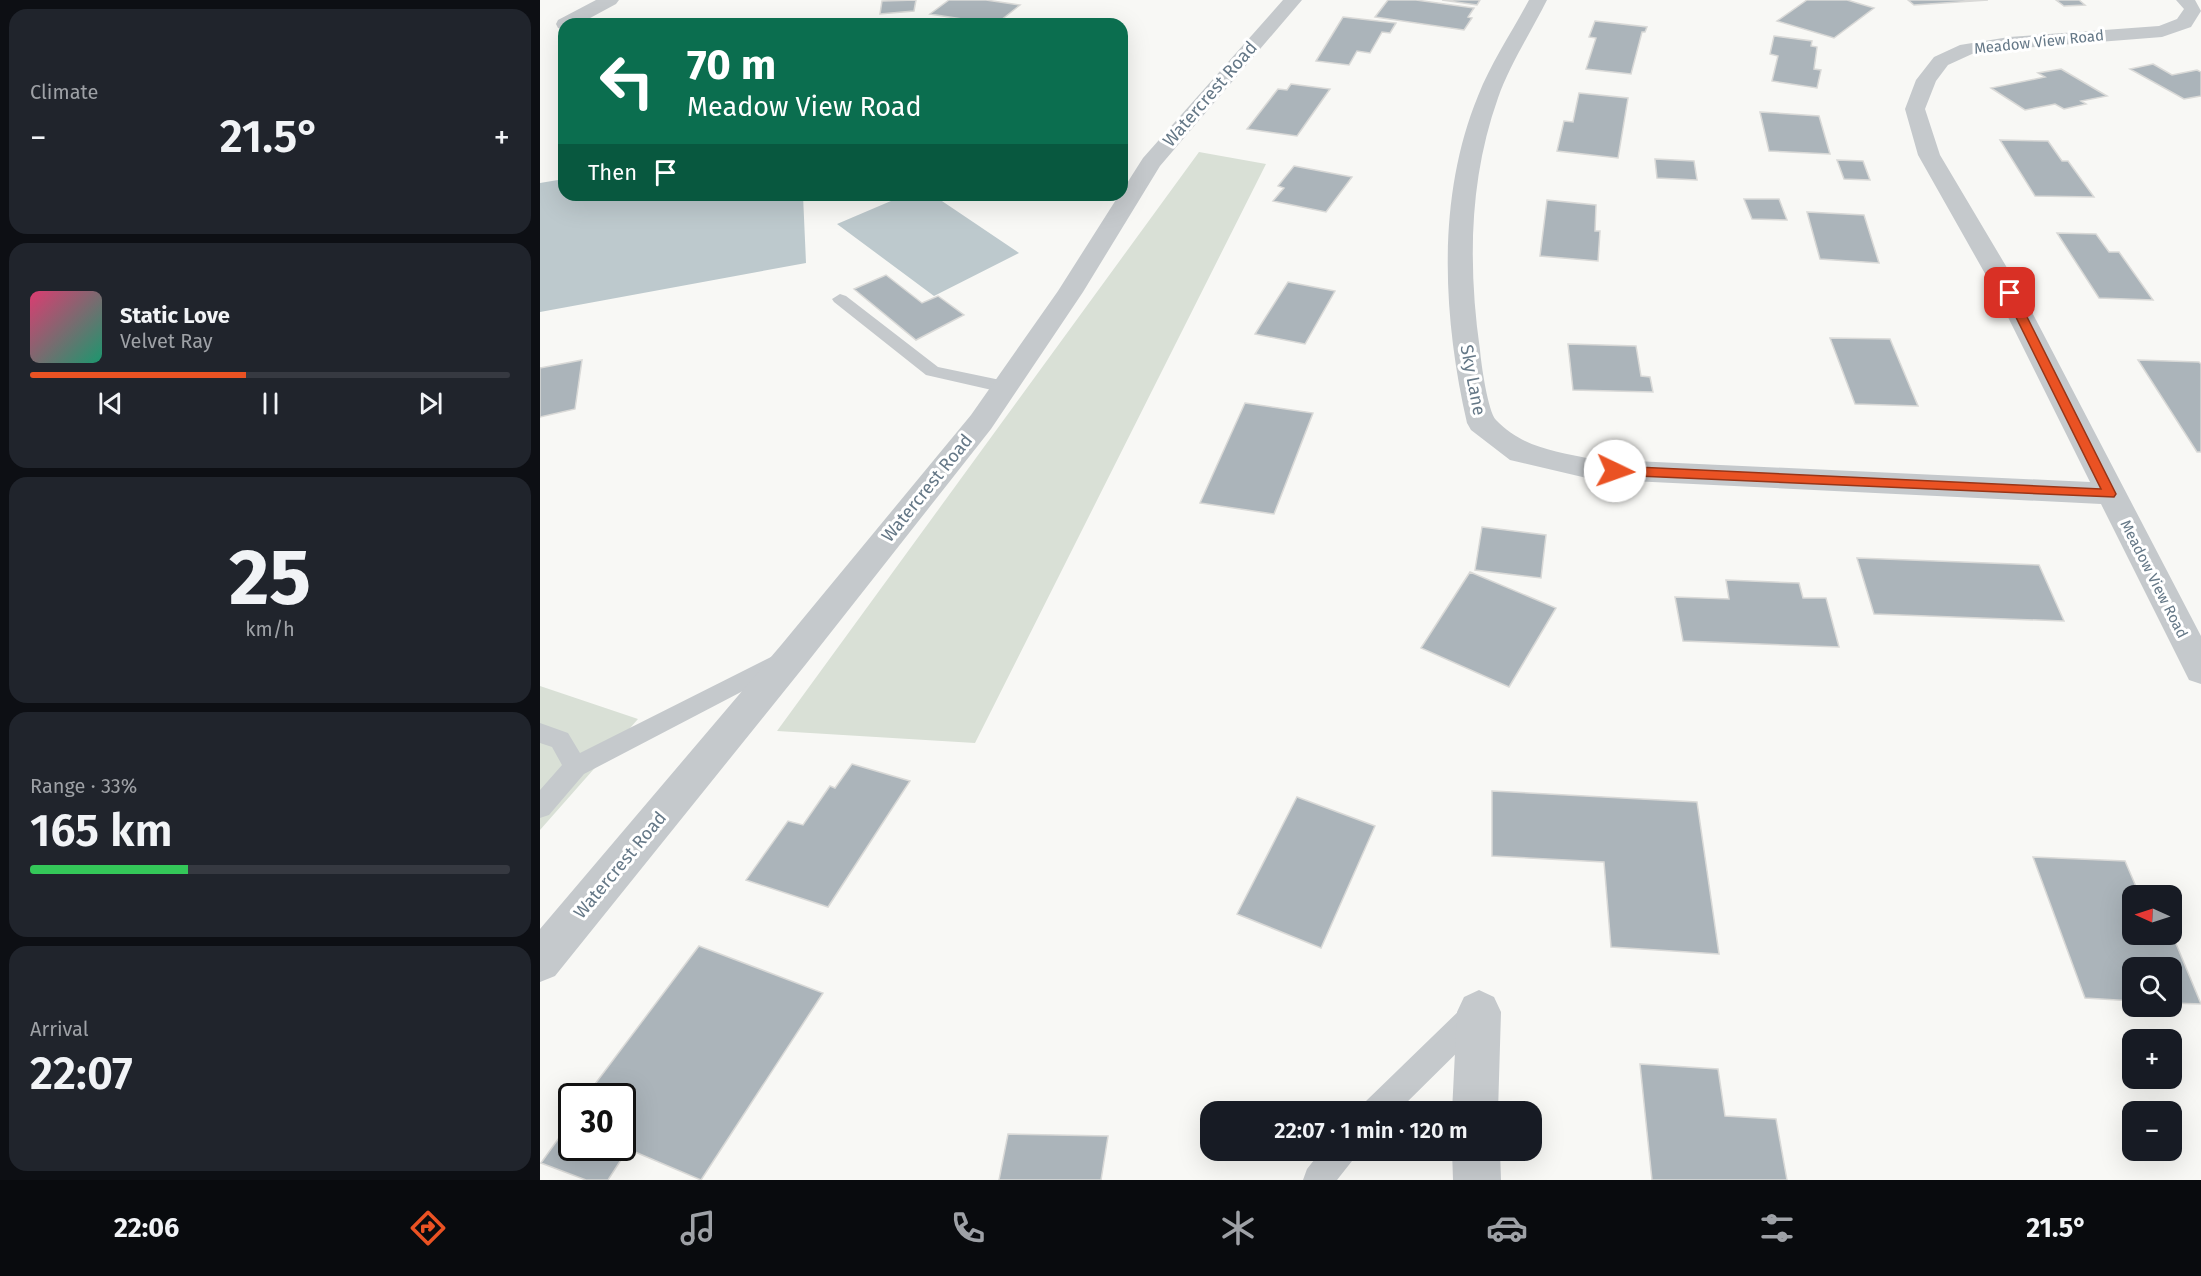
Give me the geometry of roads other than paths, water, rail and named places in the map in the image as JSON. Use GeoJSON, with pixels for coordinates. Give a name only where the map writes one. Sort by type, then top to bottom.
{"type":"FeatureCollection","features":[{"type":"Feature","properties":{"kind":"street"},"geometry":{"type":"LineString","coordinates":[[576,18],[610,0]]}},
{"type":"Feature","properties":{"kind":"street","name":"Watercrest Road"},"geometry":{"type":"LineString","coordinates":[[1128,200],[1151,163],[1293,0]]}},
{"type":"Feature","properties":{"kind":"street","name":"Sky Lane"},"geometry":{"type":"LineString","coordinates":[[1538,0],[1488,96],[1473,147],[1462,210],[1460,298],[1469,373],[1481,423],[1520,453],[1591,469],[2110,494]]}},
{"type":"Feature","properties":{"kind":"street","name":"Meadow View Road"},"geometry":{"type":"LineString","coordinates":[[2185,0],[2193,9],[2184,23],[2162,31],[2009,43],[1967,50],[1941,61],[1926,80],[1915,109],[1929,155],[2010,293],[2201,670]]}},
{"type":"Feature","properties":{"kind":"street","name":"Watercrest Road"},"geometry":{"type":"LineString","coordinates":[[540,961],[794,654],[981,422],[1070,292],[1127,201]]}},
{"type":"Feature","properties":{"kind":"street"},"geometry":{"type":"LineString","coordinates":[[1475,1101],[1479,1012]]}},
{"type":"Feature","properties":{"kind":"street"},"geometry":{"type":"LineString","coordinates":[[1476,1161],[1477,1180]]}},
{"type":"Feature","properties":{"kind":"lane"},"geometry":{"type":"LineString","coordinates":[[840,299],[932,371],[1005,387]]}},
{"type":"Feature","properties":{"kind":"lane"},"geometry":{"type":"LineString","coordinates":[[540,807],[576,767],[794,654]]}},
{"type":"Feature","properties":{"kind":"lane"},"geometry":{"type":"LineString","coordinates":[[540,733],[560,740],[576,767]]}},
{"type":"Feature","properties":{"kind":"lane"},"geometry":{"type":"LineString","coordinates":[[1386,1101],[1479,1012]]}},
{"type":"Feature","properties":{"kind":"lane"},"geometry":{"type":"LineString","coordinates":[[1318,1180],[1333,1161]]}}]}
